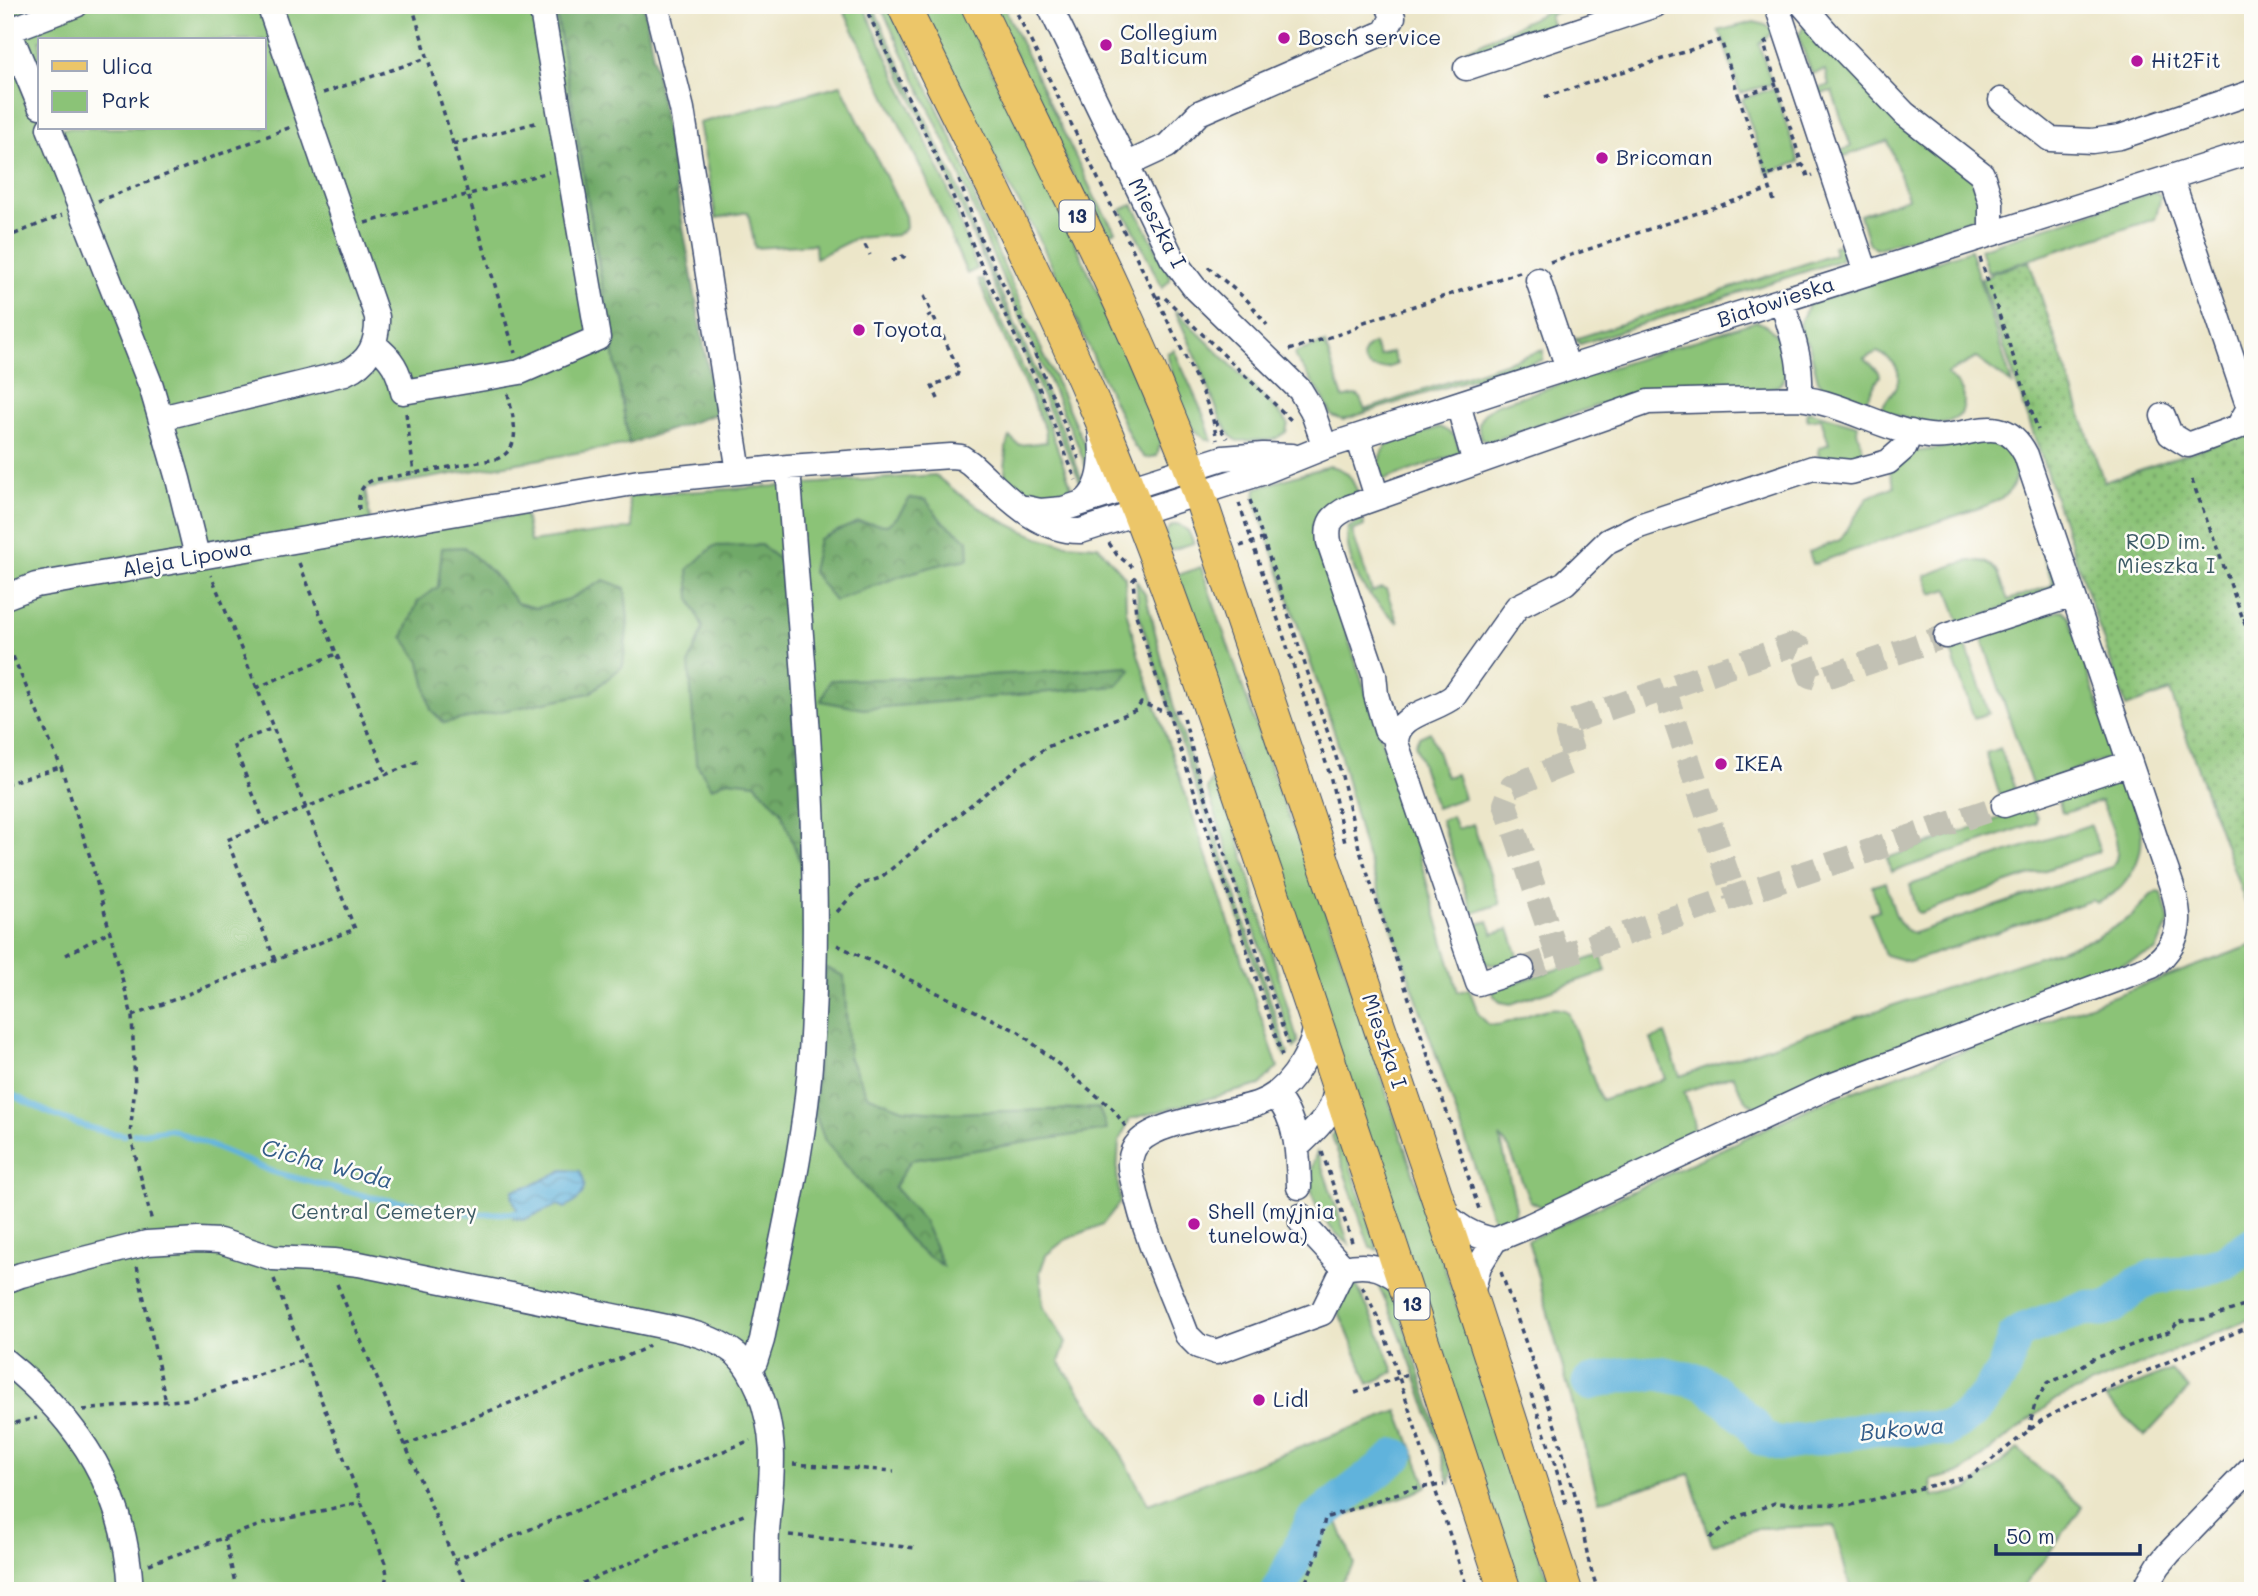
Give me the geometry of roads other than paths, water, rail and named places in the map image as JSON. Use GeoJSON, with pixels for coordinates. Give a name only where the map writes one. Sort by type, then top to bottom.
{"type":"FeatureCollection","features":[{"type":"Feature","properties":{"kind":"main road","name":"13"},"geometry":{"type":"LineString","coordinates":[[903,5],[1046,301],[1097,412],[1133,501],[1196,667],[1407,1287],[1505,1591]]}},
{"type":"Feature","properties":{"kind":"main road","name":"Mieszka I"},"geometry":{"type":"LineString","coordinates":[[977,5],[1142,351],[1194,480],[1471,1297],[1566,1591]]}},
{"type":"Feature","properties":{"kind":"street"},"geometry":{"type":"LineString","coordinates":[[38,101],[7,28],[76,5]]}},
{"type":"Feature","properties":{"kind":"street"},"geometry":{"type":"LineString","coordinates":[[161,418],[345,373],[369,356],[378,333],[377,317],[269,5]]}},
{"type":"Feature","properties":{"kind":"street"},"geometry":{"type":"LineString","coordinates":[[374,345],[397,369],[403,392],[512,373],[598,338],[541,5]]}},
{"type":"Feature","properties":{"kind":"street"},"geometry":{"type":"LineString","coordinates":[[656,5],[682,109],[738,472]]}},
{"type":"Feature","properties":{"kind":"street","name":"Mieszka I"},"geometry":{"type":"LineString","coordinates":[[1049,5],[1162,239],[1183,274],[1300,390],[1312,410],[1325,447]]}},
{"type":"Feature","properties":{"kind":"street"},"geometry":{"type":"LineString","coordinates":[[1126,165],[1167,146],[1199,113],[1385,32],[1393,17],[1388,5]]}},
{"type":"Feature","properties":{"kind":"street"},"geometry":{"type":"LineString","coordinates":[[1466,68],[1655,5]]}},
{"type":"Feature","properties":{"kind":"street"},"geometry":{"type":"LineString","coordinates":[[1784,5],[1779,12],[1785,32],[1866,273]]}},
{"type":"Feature","properties":{"kind":"street"},"geometry":{"type":"LineString","coordinates":[[1803,5],[1905,114],[1982,174],[1991,203],[1991,234]]}},
{"type":"Feature","properties":{"kind":"street"},"geometry":{"type":"LineString","coordinates":[[2001,100],[2050,139],[2092,141],[2120,137],[2253,92]]}},
{"type":"Feature","properties":{"kind":"street"},"geometry":{"type":"LineString","coordinates":[[50,130],[161,418],[200,556]]}},
{"type":"Feature","properties":{"kind":"street","name":"Białowieska"},"geometry":{"type":"LineString","coordinates":[[1194,480],[1258,474],[1325,447],[1568,368],[2253,151]]}},
{"type":"Feature","properties":{"kind":"street"},"geometry":{"type":"LineString","coordinates":[[2163,416],[2170,434],[2188,445],[2238,427],[2249,408],[2171,177]]}},
{"type":"Feature","properties":{"kind":"street"},"geometry":{"type":"LineString","coordinates":[[1542,271],[1568,368]]}},
{"type":"Feature","properties":{"kind":"street"},"geometry":{"type":"LineString","coordinates":[[1782,301],[1800,362],[1799,397]]}},
{"type":"Feature","properties":{"kind":"street"},"geometry":{"type":"LineString","coordinates":[[1396,736],[1387,730],[1376,695],[1374,674],[1329,542],[1328,525],[1339,513],[1377,497],[1654,401],[1799,397],[1910,432],[1936,437],[1996,428],[2012,436],[2026,455],[2174,892],[2179,916],[2172,944],[2152,966],[1828,1087],[1542,1221],[1492,1241],[1479,1266],[1471,1297]]}},
{"type":"Feature","properties":{"kind":"street"},"geometry":{"type":"LineString","coordinates":[[1458,404],[1475,463]]}},
{"type":"Feature","properties":{"kind":"street"},"geometry":{"type":"LineString","coordinates":[[1080,491],[1094,492],[1100,468],[1101,441],[1097,412]]}},
{"type":"Feature","properties":{"kind":"street"},"geometry":{"type":"LineString","coordinates":[[1522,969],[1478,983],[1396,743],[1396,736],[1402,725],[1454,696],[1517,607],[1565,583],[1612,538],[1639,526],[1813,468],[1851,472],[1888,462],[1905,448],[1910,432]]}},
{"type":"Feature","properties":{"kind":"street"},"geometry":{"type":"LineString","coordinates":[[1358,437],[1377,497]]}},
{"type":"Feature","properties":{"kind":"street","name":"Aleja Lipowa"},"geometry":{"type":"LineString","coordinates":[[5,597],[37,585],[639,482],[788,467],[961,457],[1016,503]]}},
{"type":"Feature","properties":{"kind":"street"},"geometry":{"type":"LineString","coordinates":[[749,1369],[755,1362],[762,1340],[806,1113],[814,969],[814,839],[788,467]]}},
{"type":"Feature","properties":{"kind":"street"},"geometry":{"type":"LineString","coordinates":[[1016,503],[1052,527],[1080,531],[1133,501],[1194,480]]}},
{"type":"Feature","properties":{"kind":"street"},"geometry":{"type":"LineString","coordinates":[[1080,491],[1133,501]]}},
{"type":"Feature","properties":{"kind":"street"},"geometry":{"type":"LineString","coordinates":[[1016,503],[1033,510],[1063,509],[1080,491]]}},
{"type":"Feature","properties":{"kind":"street"},"geometry":{"type":"LineString","coordinates":[[1946,636],[2073,595]]}},
{"type":"Feature","properties":{"kind":"street"},"geometry":{"type":"LineString","coordinates":[[2004,806],[2130,763]]}},
{"type":"Feature","properties":{"kind":"street"},"geometry":{"type":"LineString","coordinates":[[1315,1018],[1312,1046],[1287,1082],[1260,1103],[1164,1128],[1146,1136],[1131,1153],[1130,1166],[1139,1208],[1187,1335],[1198,1346],[1216,1352],[1322,1312],[1352,1263]]}},
{"type":"Feature","properties":{"kind":"street"},"geometry":{"type":"LineString","coordinates":[[1287,1082],[1283,1103],[1309,1147]]}},
{"type":"Feature","properties":{"kind":"street"},"geometry":{"type":"LineString","coordinates":[[1299,1187],[1309,1147],[1335,1099],[1337,1082]]}},
{"type":"Feature","properties":{"kind":"street"},"geometry":{"type":"LineString","coordinates":[[1441,1209],[1466,1231],[1492,1241]]}},
{"type":"Feature","properties":{"kind":"street"},"geometry":{"type":"LineString","coordinates":[[1301,1216],[1301,1222],[1352,1263],[1376,1267],[1407,1287]]}},
{"type":"Feature","properties":{"kind":"street"},"geometry":{"type":"LineString","coordinates":[[5,1281],[144,1244],[211,1240],[271,1258],[359,1264],[687,1331],[716,1342],[737,1355],[749,1369],[766,1409],[771,1432],[773,1463],[767,1533],[766,1591]]}},
{"type":"Feature","properties":{"kind":"street"},"geometry":{"type":"LineString","coordinates":[[5,1361],[43,1392],[86,1446],[106,1485],[121,1524],[130,1581]]}},
{"type":"Feature","properties":{"kind":"street"},"geometry":{"type":"LineString","coordinates":[[2143,1591],[2169,1553],[2253,1466]]}},
{"type":"Feature","properties":{"kind":"water"},"geometry":{"type":"Polygon","coordinates":[[[563,1170],[580,1171],[583,1177],[583,1193],[576,1201],[565,1208],[558,1205],[523,1220],[513,1218],[517,1210],[512,1196],[513,1190],[533,1185],[563,1170]]]}},
{"type":"Feature","properties":{"kind":"waterway","name":"Cicha Woda"},"geometry":{"type":"LineString","coordinates":[[5,1091],[78,1124],[125,1135]]}},
{"type":"Feature","properties":{"kind":"waterway","name":"Cicha Woda"},"geometry":{"type":"LineString","coordinates":[[134,1134],[171,1129],[273,1172],[369,1197],[473,1214],[516,1213]]}},
{"type":"Feature","properties":{"kind":"waterway","name":"Bukowa"},"geometry":{"type":"LineString","coordinates":[[1589,1383],[1623,1375],[1659,1373],[1702,1382],[1750,1422],[1761,1438],[1781,1444],[1878,1428],[1947,1429],[1969,1415],[1986,1396],[2004,1370],[2015,1336],[2024,1330],[2084,1308],[2102,1310],[2112,1307],[2138,1284],[2153,1277],[2224,1263],[2253,1244]]}},
{"type":"Feature","properties":{"kind":"waterway","name":"Bukowa"},"geometry":{"type":"LineString","coordinates":[[1279,1591],[1313,1521],[1397,1456]]}},
{"type":"Feature","properties":{"kind":"tunnel"},"geometry":{"type":"LineString","coordinates":[[1558,956],[1505,804],[1512,786],[1568,763],[1573,754],[1567,735],[1570,722],[1792,645],[1800,648],[1810,676],[1820,679],[1946,636]]}},
{"type":"Feature","properties":{"kind":"tunnel"},"geometry":{"type":"LineString","coordinates":[[1664,689],[1735,896]]}},
{"type":"Feature","properties":{"kind":"tunnel"},"geometry":{"type":"LineString","coordinates":[[1522,969],[2004,805]]}},
{"type":"Feature","properties":{"kind":"place","name":"Bosch service"},"geometry":{"type":"Point","coordinates":[1284,38]}},
{"type":"Feature","properties":{"kind":"place","name":"Collegium Balticum"},"geometry":{"type":"Point","coordinates":[1106,45]}},
{"type":"Feature","properties":{"kind":"place","name":"Hit2Fit"},"geometry":{"type":"Point","coordinates":[2137,61]}},
{"type":"Feature","properties":{"kind":"place","name":"Bricoman"},"geometry":{"type":"Point","coordinates":[1602,158]}},
{"type":"Feature","properties":{"kind":"place","name":"Toyota"},"geometry":{"type":"Point","coordinates":[859,330]}},
{"type":"Feature","properties":{"kind":"place","name":"IKEA"},"geometry":{"type":"Point","coordinates":[1721,764]}},
{"type":"Feature","properties":{"kind":"place","name":"Shell (myjnia tunelowa)"},"geometry":{"type":"Point","coordinates":[1194,1224]}},
{"type":"Feature","properties":{"kind":"place","name":"Lidl"},"geometry":{"type":"Point","coordinates":[1259,1400]}},
{"type":"Feature","properties":{"kind":"park label","name":"ROD im. Mieszka I"},"geometry":{"type":"Point","coordinates":[2166,554]}},
{"type":"Feature","properties":{"kind":"park label","name":"Central Cemetery"},"geometry":{"type":"Point","coordinates":[384,1212]}}]}
